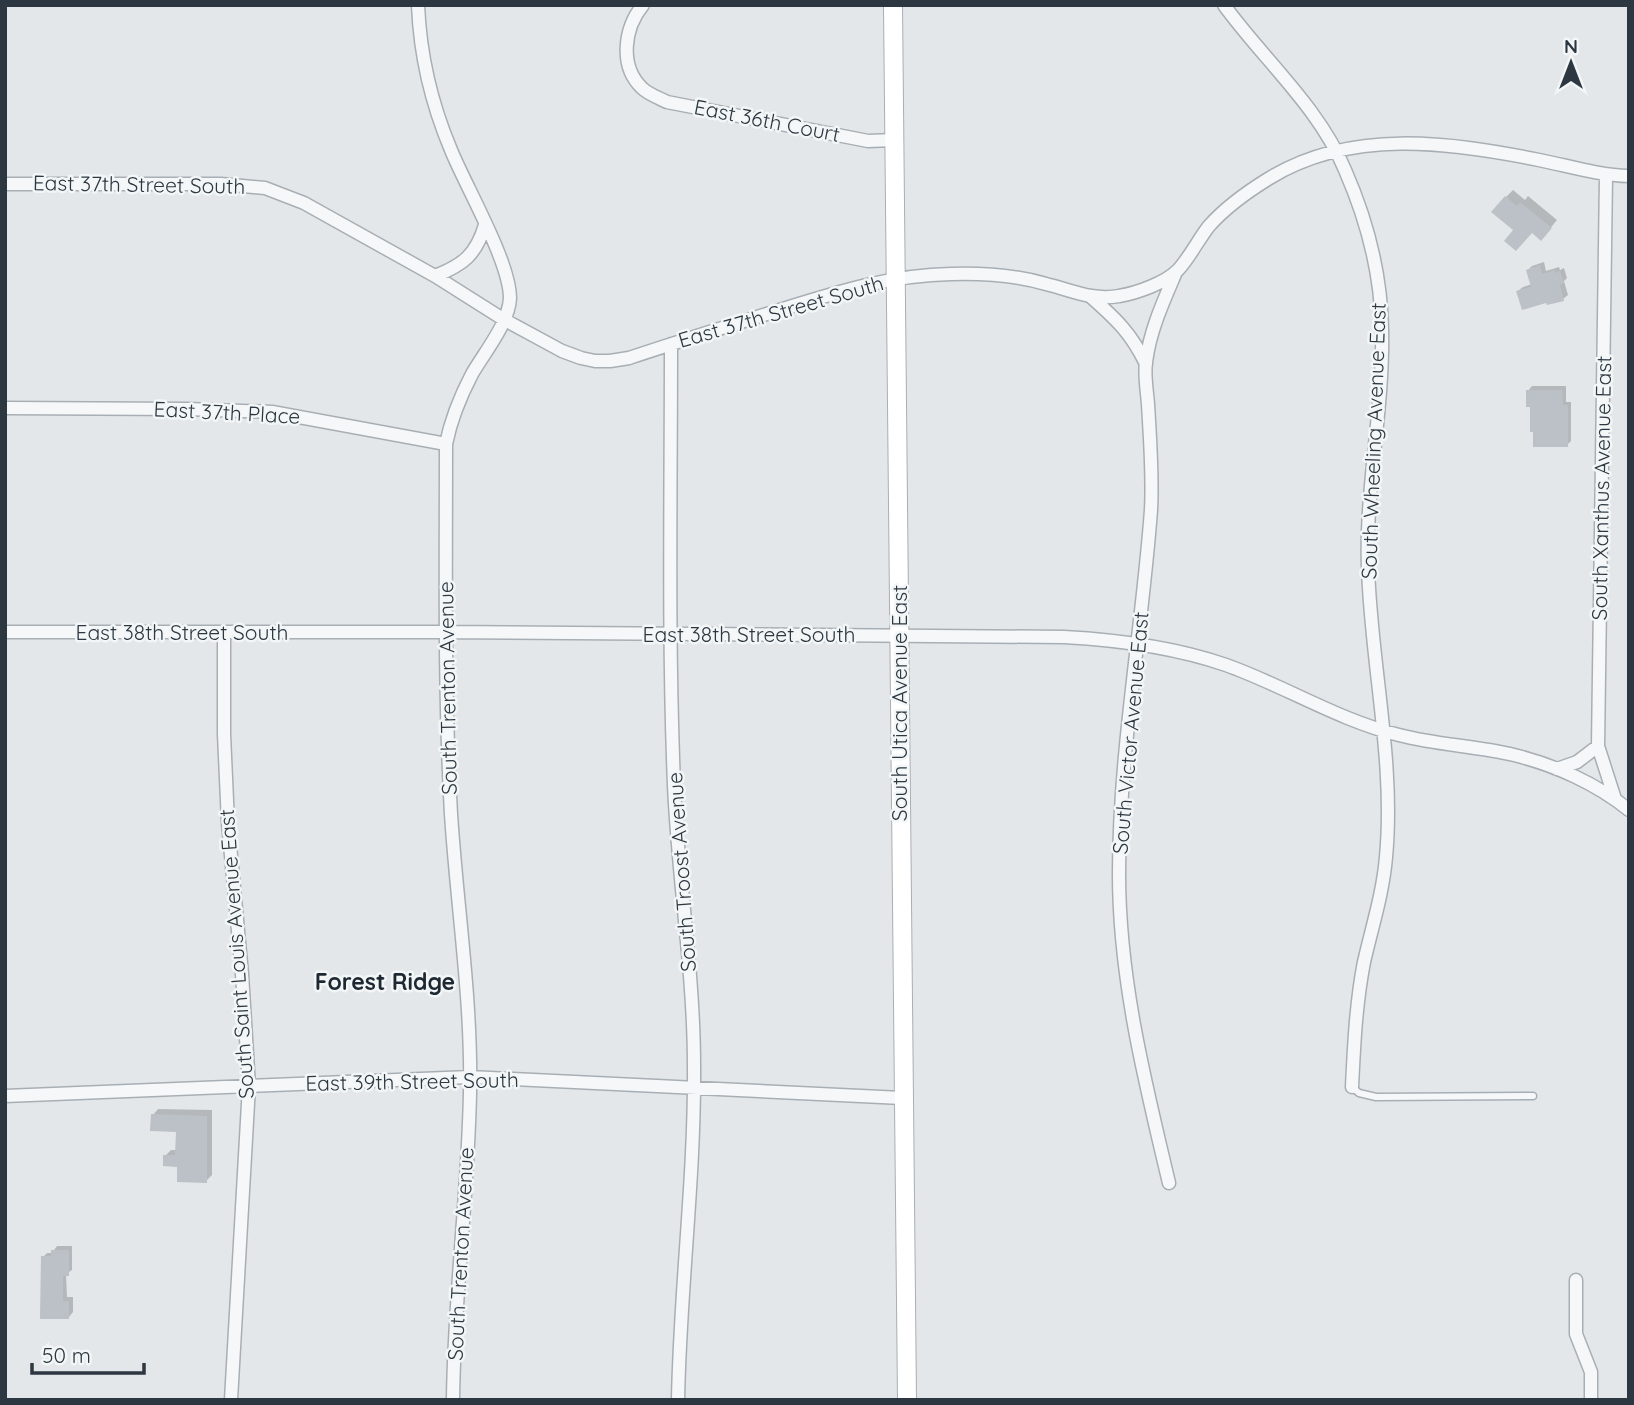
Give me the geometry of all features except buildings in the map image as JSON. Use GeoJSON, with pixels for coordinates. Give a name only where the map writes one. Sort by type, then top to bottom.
{"type":"FeatureCollection","features":[{"type":"Feature","properties":{"kind":"street","name":"South Trenton Avenue"},"geometry":{"type":"LineString","coordinates":[[418,5],[423,47],[438,115],[506,273],[510,300],[496,336],[472,373],[452,417],[446,444],[447,718],[451,816],[461,920],[470,1077],[455,1313],[453,1400]]}},
{"type":"Feature","properties":{"kind":"street","name":"East 36th Court"},"geometry":{"type":"LineString","coordinates":[[643,5],[635,14],[627,39],[626,57],[632,76],[643,90],[667,102],[868,141],[894,140]]}},
{"type":"Feature","properties":{"kind":"street","name":"South Utica Avenue East"},"geometry":{"type":"LineString","coordinates":[[892,5],[907,1400]]}},
{"type":"Feature","properties":{"kind":"street","name":"South Wheeling Avenue East"},"geometry":{"type":"LineString","coordinates":[[1224,5],[1300,99],[1344,167],[1370,239],[1381,299],[1382,331],[1370,485],[1368,565],[1388,802],[1386,860],[1359,995],[1352,1087]]}},
{"type":"Feature","properties":{"kind":"street","name":"East 37th Street South"},"geometry":{"type":"LineString","coordinates":[[5,184],[221,184],[265,188],[304,203],[562,351],[595,361],[629,358],[850,288],[895,279],[992,273],[1045,283],[1091,297],[1120,296],[1156,284],[1176,272],[1210,225],[1270,177],[1335,151],[1387,143],[1449,144],[1606,176],[1629,176]]}},
{"type":"Feature","properties":{"kind":"street","name":"South Xanthus Avenue East"},"geometry":{"type":"LineString","coordinates":[[1606,176],[1598,746],[1615,799]]}},
{"type":"Feature","properties":{"kind":"street"},"geometry":{"type":"LineString","coordinates":[[435,276],[454,268],[467,258],[480,243],[485,225]]}},
{"type":"Feature","properties":{"kind":"street","name":"South Victor Avenue East"},"geometry":{"type":"LineString","coordinates":[[1169,1183],[1131,1009],[1122,939],[1119,876],[1121,803],[1151,504],[1151,445],[1146,364],[1161,305],[1176,272]]}},
{"type":"Feature","properties":{"kind":"street","name":"South Victor Avenue East"},"geometry":{"type":"LineString","coordinates":[[1091,297],[1120,322],[1135,340],[1146,364]]}},
{"type":"Feature","properties":{"kind":"street","name":"South Troost Avenue"},"geometry":{"type":"LineString","coordinates":[[671,344],[674,786],[694,1029],[694,1087],[678,1400]]}},
{"type":"Feature","properties":{"kind":"street","name":"East 37th Place"},"geometry":{"type":"LineString","coordinates":[[5,408],[272,412],[446,444]]}},
{"type":"Feature","properties":{"kind":"street","name":"East 38th Street South"},"geometry":{"type":"LineString","coordinates":[[5,632],[900,636],[1064,638],[1138,644],[1226,665],[1348,719],[1382,730],[1513,755],[1558,769],[1615,799],[1629,810]]}},
{"type":"Feature","properties":{"kind":"street","name":"South Saint Louis Avenue East"},"geometry":{"type":"LineString","coordinates":[[224,633],[224,734],[228,810],[249,1086],[231,1400]]}},
{"type":"Feature","properties":{"kind":"street"},"geometry":{"type":"LineString","coordinates":[[1558,769],[1577,762],[1598,746]]}},
{"type":"Feature","properties":{"kind":"street","name":"East 39th Street South"},"geometry":{"type":"LineString","coordinates":[[5,1096],[470,1077],[902,1098]]}},
{"type":"Feature","properties":{"kind":"street"},"geometry":{"type":"LineString","coordinates":[[1576,1280],[1576,1334],[1591,1373],[1591,1400]]}},
{"type":"Feature","properties":{"kind":"lane"},"geometry":{"type":"LineString","coordinates":[[1352,1087],[1359,1093],[1376,1097],[1533,1096]]}},
{"type":"Feature","properties":{"kind":"district","name":"Forest Ridge"},"geometry":{"type":"Point","coordinates":[385,982]}}]}
